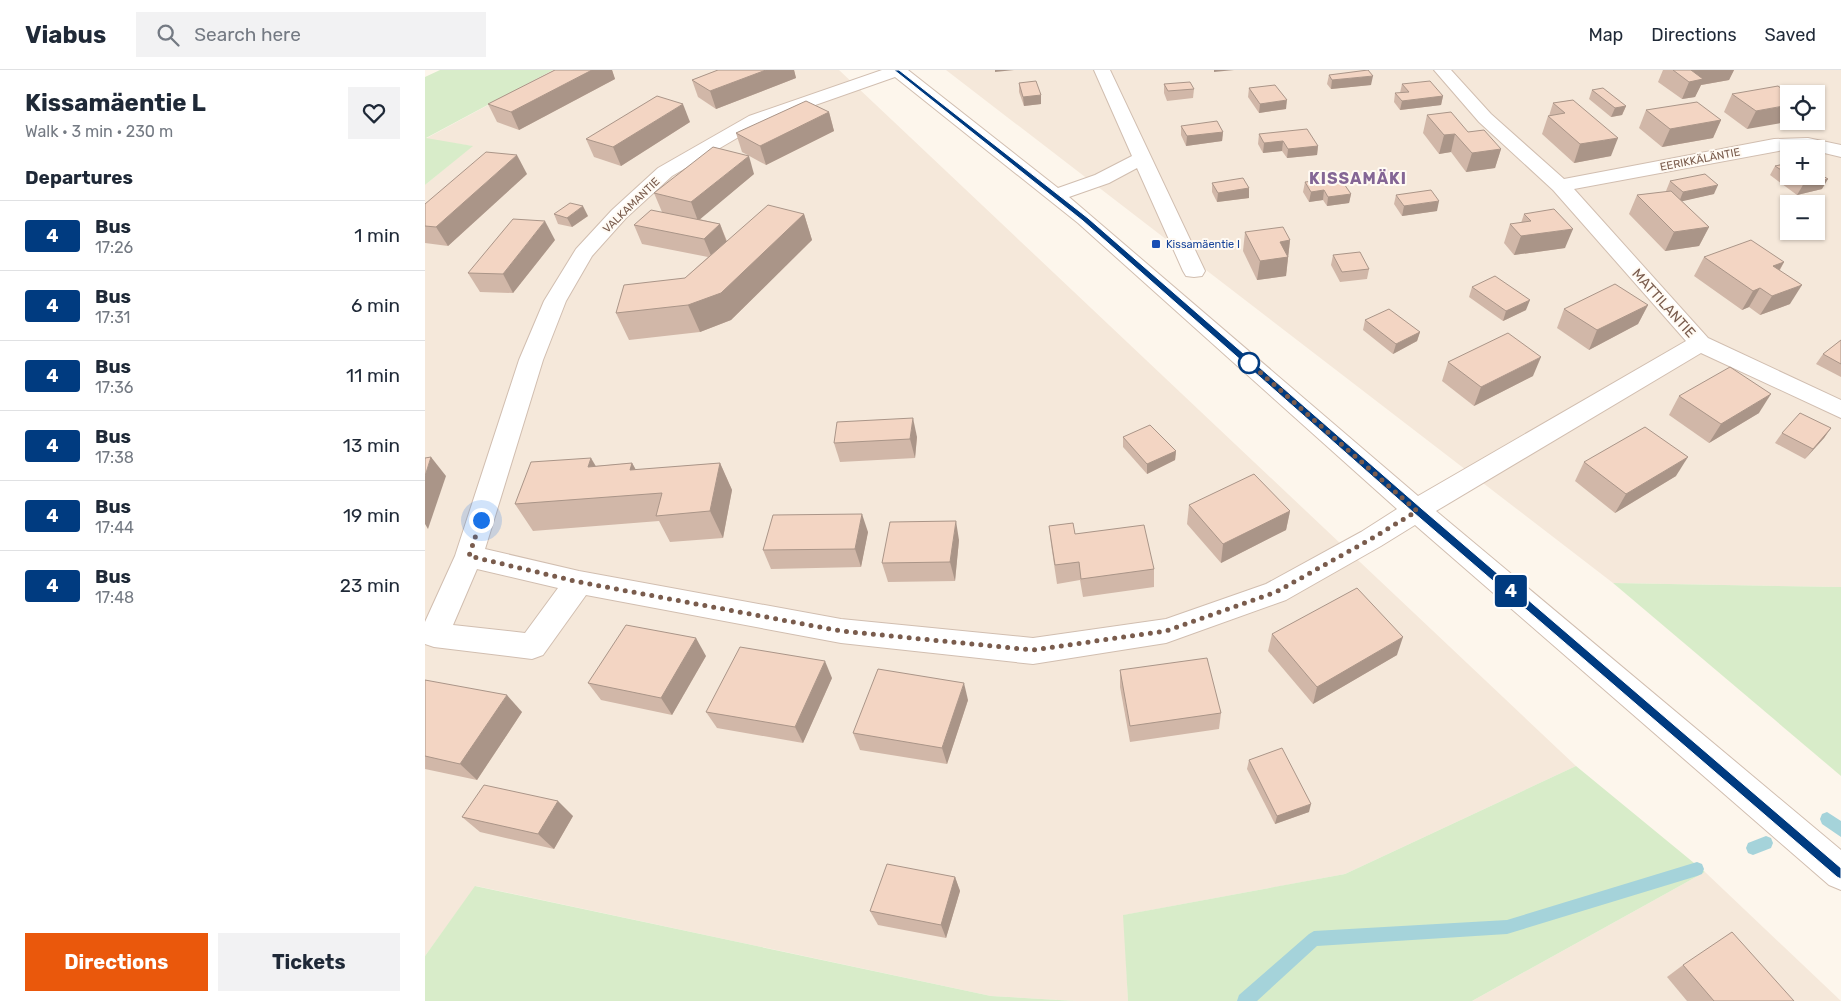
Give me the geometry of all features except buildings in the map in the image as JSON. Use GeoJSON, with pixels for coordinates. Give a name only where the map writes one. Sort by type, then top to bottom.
{"type":"FeatureCollection","features":[{"type":"Feature","properties":{"kind":"street"},"geometry":{"type":"LineString","coordinates":[[897,70],[1055,195],[1417,511],[1841,872]]}},
{"type":"Feature","properties":{"kind":"street","name":"VALKAMANTIE"},"geometry":{"type":"LineString","coordinates":[[579,582],[532,646],[434,635],[469,556],[531,360],[555,301],[583,253],[619,214],[665,172],[755,120],[897,70]]}},
{"type":"Feature","properties":{"kind":"street"},"geometry":{"type":"LineString","coordinates":[[1102,70],[1194,270]]}},
{"type":"Feature","properties":{"kind":"street","name":"MATTILANTIE"},"geometry":{"type":"LineString","coordinates":[[1417,511],[1457,485],[1699,343],[1560,186],[1485,118],[1442,70]]}},
{"type":"Feature","properties":{"kind":"street","name":"EERIKKÄLÄNTIE"},"geometry":{"type":"LineString","coordinates":[[1560,186],[1774,145],[1808,144],[1841,151]]}},
{"type":"Feature","properties":{"kind":"street"},"geometry":{"type":"LineString","coordinates":[[1055,195],[1102,179],[1143,158]]}},
{"type":"Feature","properties":{"kind":"street"},"geometry":{"type":"LineString","coordinates":[[1699,343],[1841,410]]}},
{"type":"Feature","properties":{"kind":"street"},"geometry":{"type":"LineString","coordinates":[[469,556],[579,582],[841,631],[1033,650],[1166,631],[1276,592],[1417,511]]}},
{"type":"Feature","properties":{"kind":"shaded area"},"geometry":{"type":"Polygon","coordinates":[[[553,70],[839,70],[1576,766],[1345,874],[1124,915],[1128,1001],[1076,1001],[991,996],[476,886],[425,956],[425,185],[472,146],[425,139],[553,70]]]}},
{"type":"Feature","properties":{"kind":"shaded area"},"geometry":{"type":"Polygon","coordinates":[[[946,70],[1841,70],[1841,587],[1613,583],[946,70]]]}},
{"type":"Feature","properties":{"kind":"shaded area"},"geometry":{"type":"Polygon","coordinates":[[[1705,872],[1841,1001],[1472,1001],[1705,872]]]}},
{"type":"Feature","properties":{"kind":"green space"},"geometry":{"type":"Polygon","coordinates":[[[440,70],[553,70],[426,138],[473,146],[425,185],[425,77],[440,70]]]}},
{"type":"Feature","properties":{"kind":"green space"},"geometry":{"type":"Polygon","coordinates":[[[1613,583],[1841,587],[1841,776],[1613,583]]]}},
{"type":"Feature","properties":{"kind":"green space"},"geometry":{"type":"Polygon","coordinates":[[[1576,766],[1705,872],[1472,1001],[1128,1001],[1123,915],[1345,874],[1576,766]]]}},
{"type":"Feature","properties":{"kind":"green space"},"geometry":{"type":"Polygon","coordinates":[[[475,886],[991,996],[1076,1001],[425,1001],[425,956],[475,886]]]}},
{"type":"Feature","properties":{"kind":"waterway"},"geometry":{"type":"LineString","coordinates":[[1827,819],[1841,830]]}},
{"type":"Feature","properties":{"kind":"waterway"},"geometry":{"type":"LineString","coordinates":[[1753,848],[1766,843]]}},
{"type":"Feature","properties":{"kind":"waterway"},"geometry":{"type":"LineString","coordinates":[[1245,1001],[1314,939],[1507,927],[1697,869]]}},
{"type":"Feature","properties":{"kind":"bus line","name":"4"},"geometry":{"type":"LineString","coordinates":[[897,70],[1085,219],[1417,511],[1841,873]]}},
{"type":"Feature","properties":{"kind":"place","name":"Kissamäentie I"},"geometry":{"type":"Point","coordinates":[1156,244]}},
{"type":"Feature","properties":{"kind":"district","name":"KISSAMÄKI"},"geometry":{"type":"Point","coordinates":[1358,178]}},
{"type":"Feature","properties":{"kind":"route"},"geometry":{"type":"LineString","coordinates":[[481,520],[469,556],[579,582],[841,631],[1033,650],[1166,631],[1276,592],[1417,511],[1245,359],[1249,363]]}}]}
